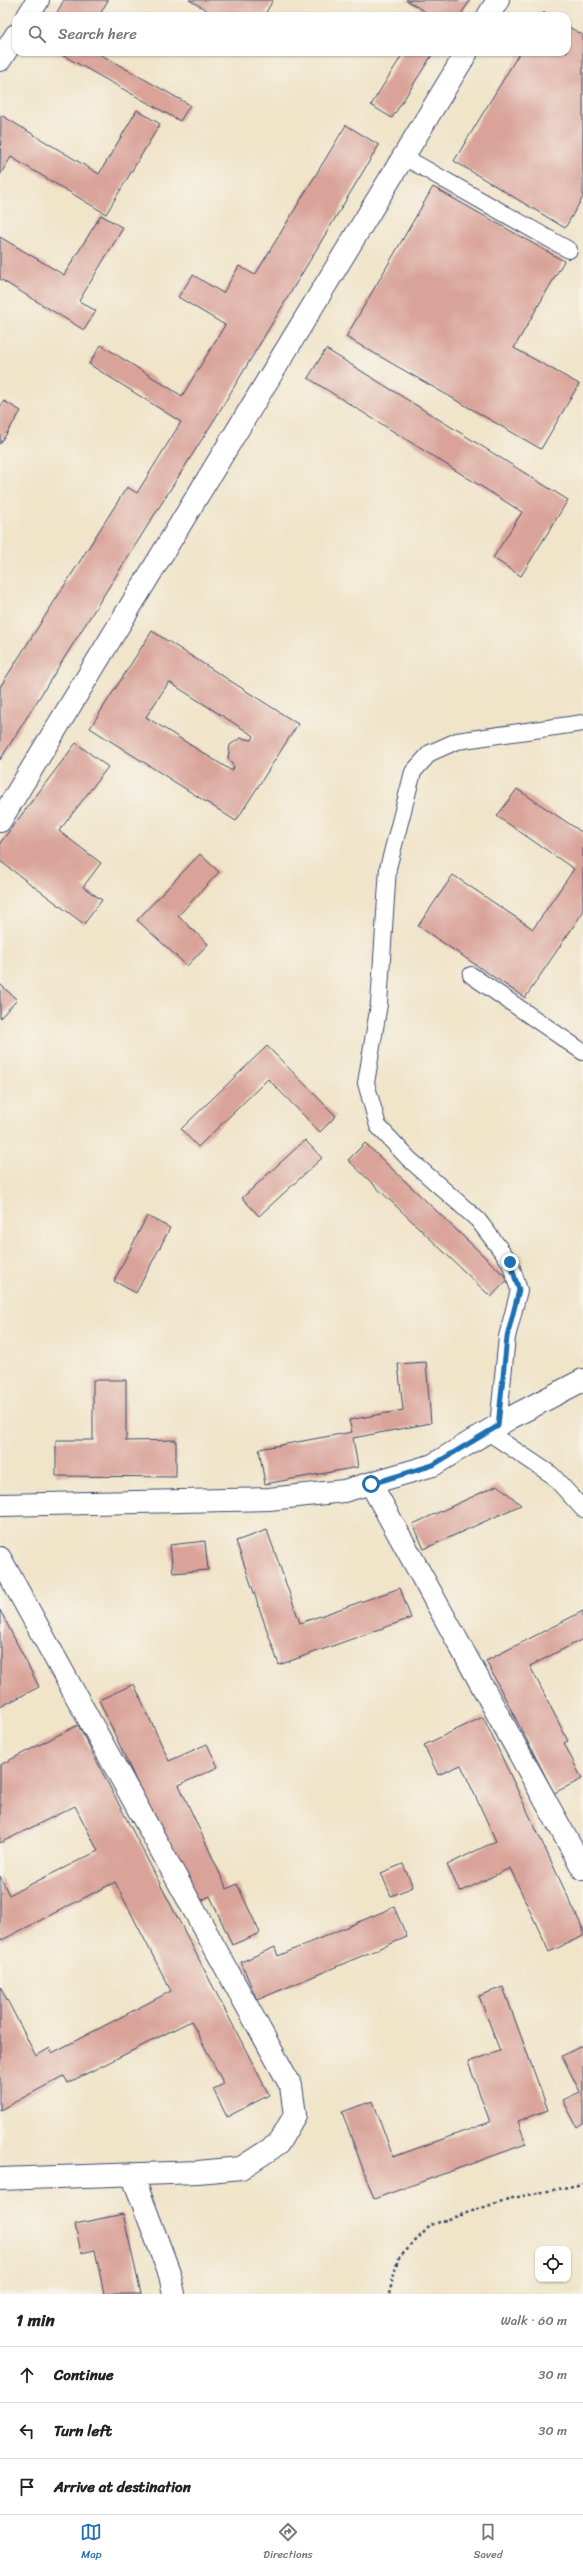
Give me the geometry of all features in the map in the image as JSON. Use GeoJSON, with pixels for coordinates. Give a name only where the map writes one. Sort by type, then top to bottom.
{"type":"FeatureCollection","features":[{"type":"Feature","properties":{"kind":"street"},"geometry":{"type":"LineString","coordinates":[[30,12],[38,0]]}},
{"type":"Feature","properties":{"kind":"street"},"geometry":{"type":"LineString","coordinates":[[490,12],[498,0]]}},
{"type":"Feature","properties":{"kind":"street"},"geometry":{"type":"LineString","coordinates":[[0,60],[12,41]]}},
{"type":"Feature","properties":{"kind":"street"},"geometry":{"type":"LineString","coordinates":[[0,821],[465,56]]}},
{"type":"Feature","properties":{"kind":"street"},"geometry":{"type":"LineString","coordinates":[[0,1505],[269,1499],[344,1491],[433,1465],[499,1426],[583,1380]]}},
{"type":"Feature","properties":{"kind":"street"},"geometry":{"type":"LineString","coordinates":[[371,1484],[583,1869]]}},
{"type":"Feature","properties":{"kind":"street"},"geometry":{"type":"LineString","coordinates":[[0,1558],[291,2086],[295,2115],[278,2144],[240,2168],[132,2174],[0,2178]]}},
{"type":"Feature","properties":{"kind":"street"},"geometry":{"type":"LineString","coordinates":[[132,2174],[170,2275],[174,2294]]}},
{"type":"Feature","properties":{"kind":"lane"},"geometry":{"type":"LineString","coordinates":[[404,157],[569,250]]}},
{"type":"Feature","properties":{"kind":"lane"},"geometry":{"type":"LineString","coordinates":[[583,722],[457,741],[430,752],[413,772],[388,868],[378,1004],[366,1083],[378,1126],[409,1158],[478,1220],[510,1262],[519,1290],[507,1337],[499,1426],[552,1475],[583,1509]]}},
{"type":"Feature","properties":{"kind":"lane"},"geometry":{"type":"LineString","coordinates":[[471,975],[583,1052]]}},
{"type":"Feature","properties":{"kind":"path"},"geometry":{"type":"LineString","coordinates":[[389,2294],[398,2259],[431,2225],[508,2199],[583,2184]]}},
{"type":"Feature","properties":{"kind":"building"},"geometry":{"type":"Polygon","coordinates":[[[64,0],[108,0],[101,12],[57,12],[64,0]]]}},
{"type":"Feature","properties":{"kind":"building"},"geometry":{"type":"Polygon","coordinates":[[[189,0],[273,0],[266,12],[210,12],[189,0]]]}},
{"type":"Feature","properties":{"kind":"building"},"geometry":{"type":"Polygon","coordinates":[[[406,0],[470,0],[462,12],[426,12],[406,0]]]}},
{"type":"Feature","properties":{"kind":"building"},"geometry":{"type":"Polygon","coordinates":[[[571,28],[583,35],[583,197],[565,228],[454,161],[518,56],[571,56],[571,28]]]}},
{"type":"Feature","properties":{"kind":"building"},"geometry":{"type":"Polygon","coordinates":[[[64,56],[103,56],[190,105],[180,121],[64,56]]]}},
{"type":"Feature","properties":{"kind":"building"},"geometry":{"type":"Polygon","coordinates":[[[402,56],[431,56],[392,118],[371,105],[402,56]]]}},
{"type":"Feature","properties":{"kind":"building"},"geometry":{"type":"Polygon","coordinates":[[[137,110],[160,124],[106,214],[11,157],[0,175],[1,115],[99,174],[137,110]]]}},
{"type":"Feature","properties":{"kind":"building"},"geometry":{"type":"Polygon","coordinates":[[[346,125],[379,145],[216,417],[0,760],[0,687],[127,487],[137,493],[181,422],[89,364],[101,345],[182,396],[225,325],[178,297],[193,275],[223,293],[239,266],[255,275],[346,125]]]}},
{"type":"Feature","properties":{"kind":"building"},"geometry":{"type":"Polygon","coordinates":[[[433,187],[564,261],[514,348],[579,384],[541,449],[346,337],[433,187]]]}},
{"type":"Feature","properties":{"kind":"building"},"geometry":{"type":"Polygon","coordinates":[[[101,215],[123,228],[79,301],[96,311],[84,330],[0,279],[0,237],[64,275],[101,215]]]}},
{"type":"Feature","properties":{"kind":"building"},"geometry":{"type":"Polygon","coordinates":[[[326,349],[568,500],[521,576],[493,558],[522,512],[308,378],[326,349]]]}},
{"type":"Feature","properties":{"kind":"building"},"geometry":{"type":"Polygon","coordinates":[[[4,401],[21,411],[0,444],[0,407],[4,401]]]}},
{"type":"Feature","properties":{"kind":"building"},"geometry":{"type":"Polygon","coordinates":[[[152,631],[298,724],[236,821],[90,728],[152,631]],[[169,682],[146,717],[232,771],[234,767],[228,758],[230,745],[240,738],[252,740],[254,736],[169,682]]]}},
{"type":"Feature","properties":{"kind":"building"},"geometry":{"type":"Polygon","coordinates":[[[76,743],[108,767],[59,831],[101,863],[83,887],[102,900],[84,924],[0,861],[0,843],[76,743]]]}},
{"type":"Feature","properties":{"kind":"building"},"geometry":{"type":"Polygon","coordinates":[[[517,789],[583,833],[583,912],[525,998],[418,926],[453,875],[533,929],[574,869],[497,816],[517,789]]]}},
{"type":"Feature","properties":{"kind":"building"},"geometry":{"type":"Polygon","coordinates":[[[200,854],[219,872],[178,916],[208,944],[187,966],[137,920],[200,854]]]}},
{"type":"Feature","properties":{"kind":"building"},"geometry":{"type":"Polygon","coordinates":[[[0,984],[17,1000],[0,1018],[0,984]]]}},
{"type":"Feature","properties":{"kind":"building"},"geometry":{"type":"Polygon","coordinates":[[[267,1046],[336,1116],[320,1132],[268,1079],[198,1147],[181,1129],[267,1046]]]}},
{"type":"Feature","properties":{"kind":"building"},"geometry":{"type":"Polygon","coordinates":[[[305,1140],[322,1158],[259,1216],[242,1198],[305,1140]]]}},
{"type":"Feature","properties":{"kind":"building"},"geometry":{"type":"Polygon","coordinates":[[[365,1143],[508,1279],[491,1297],[348,1160],[365,1143]]]}},
{"type":"Feature","properties":{"kind":"building"},"geometry":{"type":"Polygon","coordinates":[[[147,1216],[170,1228],[136,1293],[114,1281],[147,1216]]]}},
{"type":"Feature","properties":{"kind":"building"},"geometry":{"type":"Polygon","coordinates":[[[426,1362],[431,1423],[353,1438],[358,1467],[265,1484],[259,1449],[352,1432],[349,1420],[403,1410],[398,1364],[426,1362]]]}},
{"type":"Feature","properties":{"kind":"building"},"geometry":{"type":"Polygon","coordinates":[[[93,1380],[126,1380],[126,1441],[176,1440],[176,1477],[56,1476],[56,1440],[93,1440],[93,1380]]]}},
{"type":"Feature","properties":{"kind":"building"},"geometry":{"type":"Polygon","coordinates":[[[498,1485],[521,1505],[424,1549],[413,1524],[498,1485]]]}},
{"type":"Feature","properties":{"kind":"building"},"geometry":{"type":"Polygon","coordinates":[[[267,1530],[300,1623],[400,1588],[411,1618],[279,1665],[236,1541],[267,1530]]]}},
{"type":"Feature","properties":{"kind":"building"},"geometry":{"type":"Polygon","coordinates":[[[205,1541],[208,1570],[173,1573],[170,1545],[205,1541]]]}},
{"type":"Feature","properties":{"kind":"building"},"geometry":{"type":"Polygon","coordinates":[[[0,1610],[39,1687],[0,1707],[0,1610]]]}},
{"type":"Feature","properties":{"kind":"building"},"geometry":{"type":"Polygon","coordinates":[[[583,1611],[583,1639],[530,1666],[568,1741],[564,1743],[582,1779],[554,1793],[486,1661],[583,1611]]]}},
{"type":"Feature","properties":{"kind":"building"},"geometry":{"type":"Polygon","coordinates":[[[134,1684],[169,1761],[207,1744],[218,1767],[179,1785],[227,1889],[237,1884],[260,1933],[232,1945],[210,1896],[193,1905],[99,1700],[134,1684]]]}},
{"type":"Feature","properties":{"kind":"building"},"geometry":{"type":"Polygon","coordinates":[[[483,1717],[583,1929],[583,1936],[549,1952],[510,1868],[460,1892],[447,1865],[496,1841],[461,1765],[438,1775],[424,1745],[483,1717]]]}},
{"type":"Feature","properties":{"kind":"building"},"geometry":{"type":"Polygon","coordinates":[[[78,1725],[269,2095],[227,2117],[213,2089],[224,2084],[191,2021],[68,2083],[64,2076],[0,2110],[0,1986],[36,2056],[50,2048],[52,2053],[171,1991],[115,1882],[0,1941],[0,1876],[9,1895],[98,1851],[75,1806],[0,1843],[0,1765],[78,1725]]]}},
{"type":"Feature","properties":{"kind":"building"},"geometry":{"type":"Polygon","coordinates":[[[403,1864],[413,1887],[391,1896],[381,1873],[403,1864]]]}},
{"type":"Feature","properties":{"kind":"building"},"geometry":{"type":"Polygon","coordinates":[[[394,1907],[407,1937],[257,2000],[241,1962],[275,1947],[278,1956],[394,1907]]]}},
{"type":"Feature","properties":{"kind":"building"},"geometry":{"type":"Polygon","coordinates":[[[503,1987],[548,2110],[518,2121],[526,2144],[374,2199],[342,2112],[373,2101],[393,2157],[490,2122],[468,2062],[500,2051],[479,1996],[503,1987]]]}},
{"type":"Feature","properties":{"kind":"building"},"geometry":{"type":"Polygon","coordinates":[[[583,2045],[583,2123],[577,2127],[563,2100],[580,2092],[562,2056],[583,2045]]]}},
{"type":"Feature","properties":{"kind":"building"},"geometry":{"type":"Polygon","coordinates":[[[123,2214],[141,2294],[104,2294],[95,2250],[81,2253],[75,2224],[123,2214]]]}},
{"type":"Feature","properties":{"kind":"route"},"geometry":{"type":"LineString","coordinates":[[371,1484],[433,1465],[498,1426],[507,1337],[519,1290],[510,1262]]}}]}
